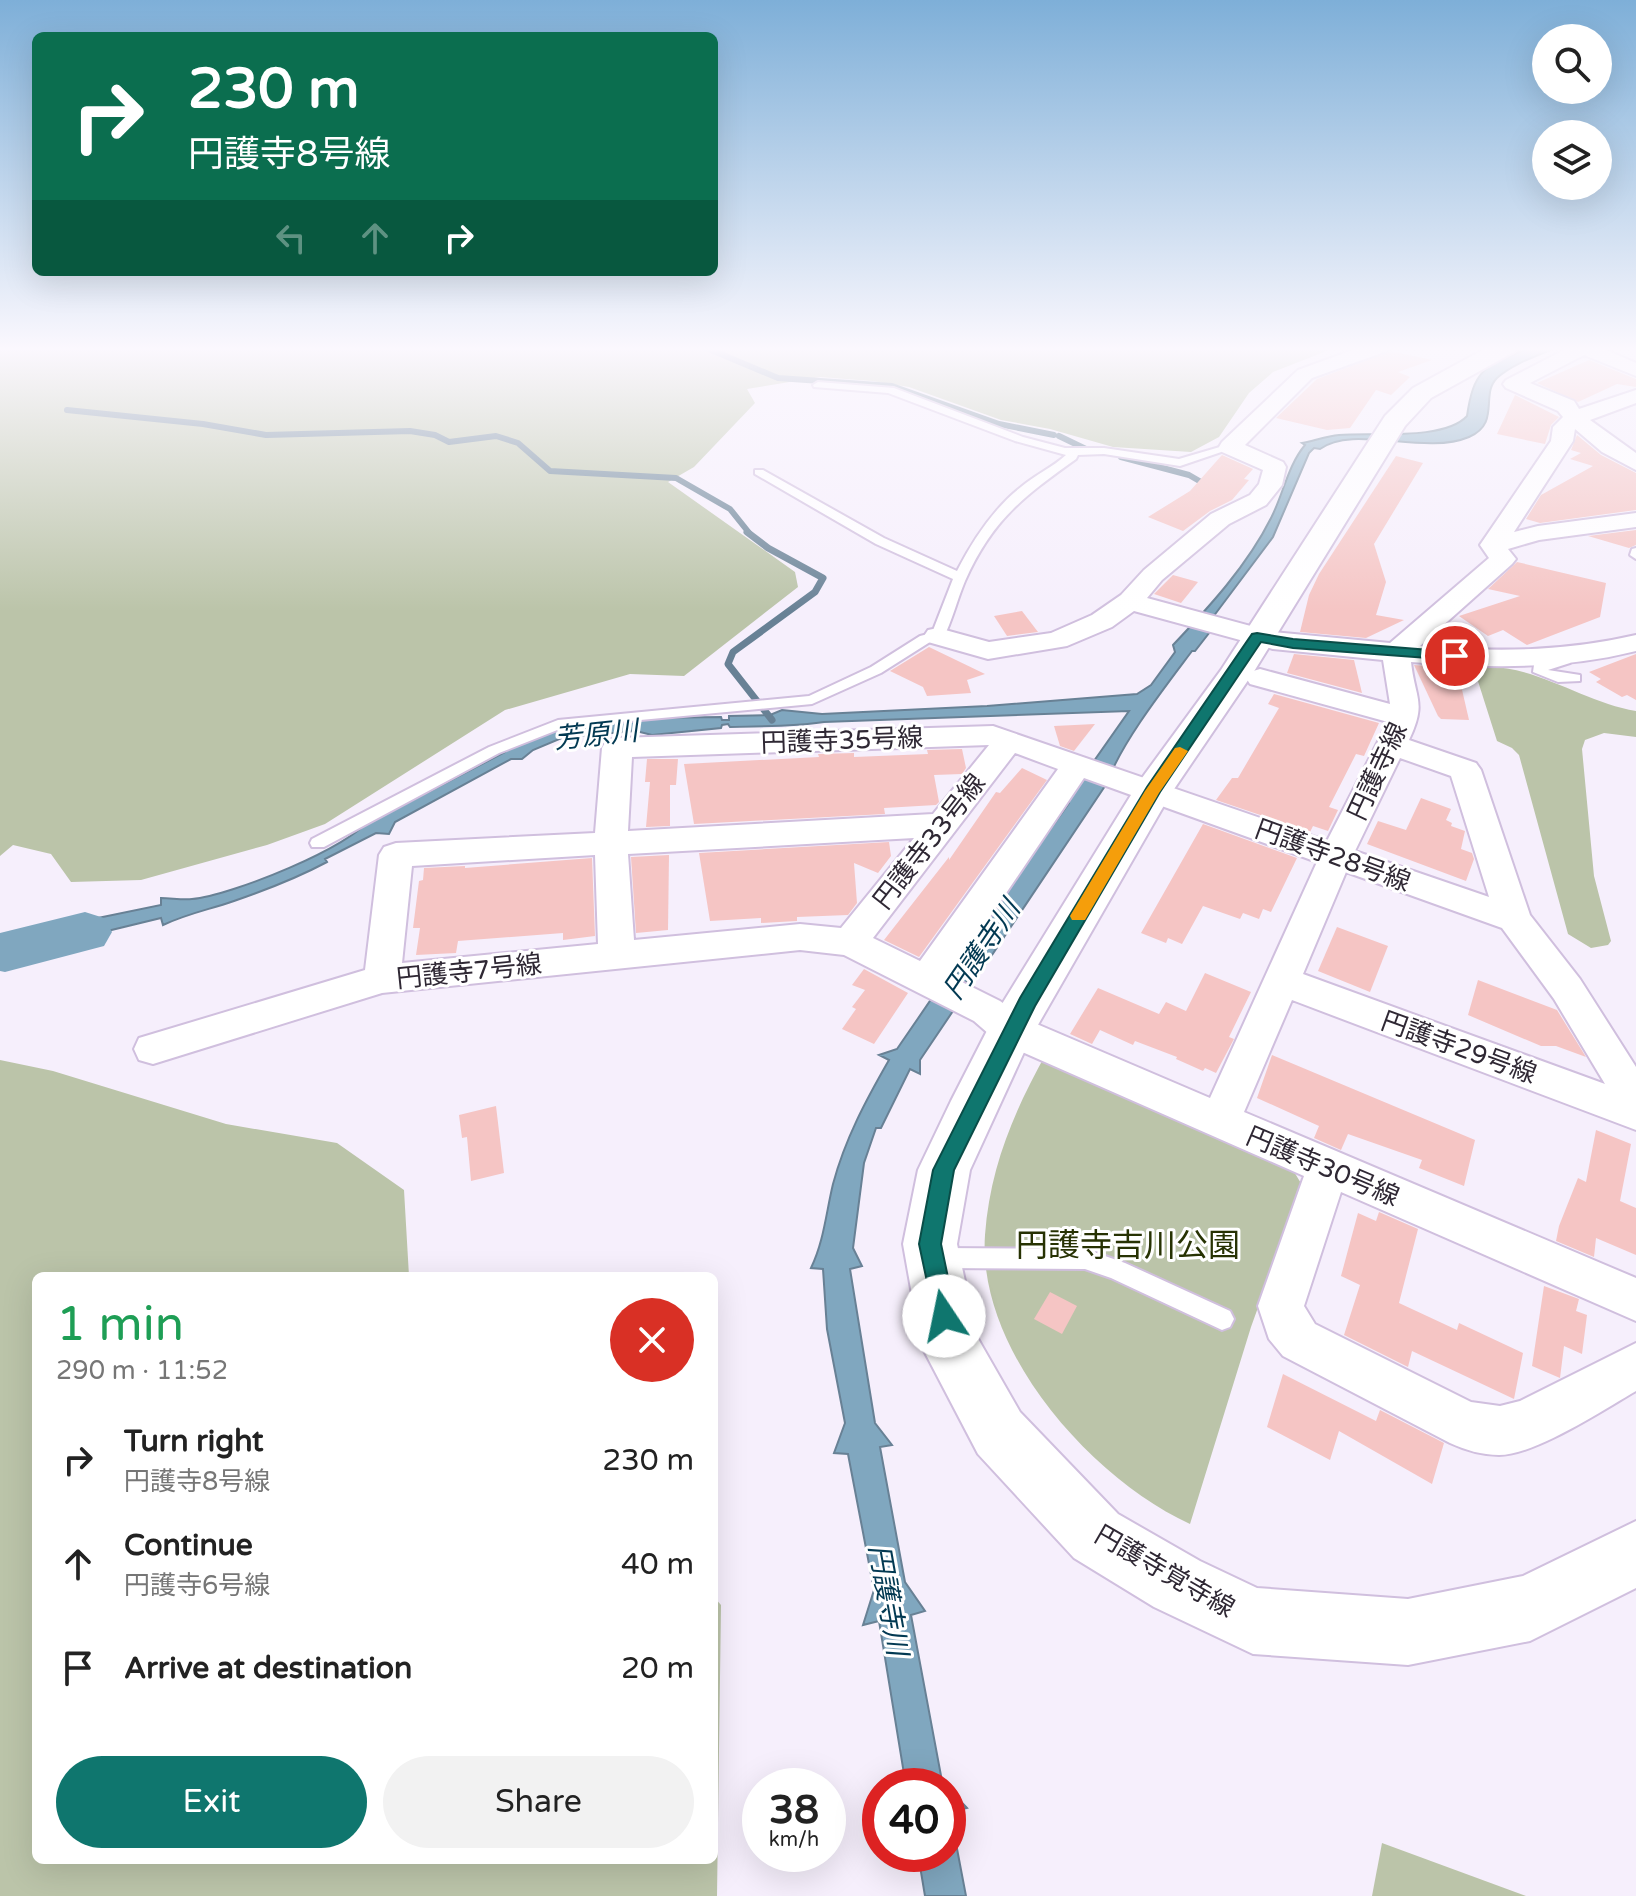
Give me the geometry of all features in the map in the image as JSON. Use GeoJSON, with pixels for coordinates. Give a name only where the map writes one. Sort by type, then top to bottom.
{"type":"FeatureCollection","features":[{"type":"Feature","properties":{"kind":"street"},"geometry":{"type":"LineString","coordinates":[[938,636],[988,651],[1057,640],[1102,621],[1130,601],[1153,575],[1220,519],[1258,500],[1270,485],[1275,467],[1230,447],[1242,435]]}},
{"type":"Feature","properties":{"kind":"street","name":"円護寺覚寺線"},"geometry":{"type":"LineString","coordinates":[[1385,435],[1259,658],[1142,787],[999,1021],[944,1170],[930,1244],[950,1345],[999,1433],[1096,1536],[1177,1584],[1253,1621],[1408,1632],[1530,1608],[1636,1553]]}},
{"type":"Feature","properties":{"kind":"street"},"geometry":{"type":"LineString","coordinates":[[1493,545],[1563,435]]}},
{"type":"Feature","properties":{"kind":"street"},"geometry":{"type":"LineString","coordinates":[[1599,435],[1636,463]]}},
{"type":"Feature","properties":{"kind":"street"},"geometry":{"type":"LineString","coordinates":[[1493,545],[1538,533],[1636,520]]}},
{"type":"Feature","properties":{"kind":"street"},"geometry":{"type":"LineString","coordinates":[[1397,652],[1503,559],[1493,545]]}},
{"type":"Feature","properties":{"kind":"street"},"geometry":{"type":"LineString","coordinates":[[1130,601],[1259,658],[1399,731],[1465,770],[1514,919],[1567,989],[1636,1101]]}},
{"type":"Feature","properties":{"kind":"street"},"geometry":{"type":"LineString","coordinates":[[1259,658],[1293,644],[1571,667],[1636,643]]}},
{"type":"Feature","properties":{"kind":"street","name":"円護寺線"},"geometry":{"type":"LineString","coordinates":[[1220,1121],[1336,856],[1399,731],[1407,698],[1395,666],[1397,652]]}},
{"type":"Feature","properties":{"kind":"street","name":"円護寺35号線"},"geometry":{"type":"LineString","coordinates":[[611,843],[617,748],[993,735],[1142,787]]}},
{"type":"Feature","properties":{"kind":"street","name":"円護寺33号線"},"geometry":{"type":"LineString","coordinates":[[850,942],[1009,740]]}},
{"type":"Feature","properties":{"kind":"street"},"geometry":{"type":"LineString","coordinates":[[931,984],[1078,764]]}},
{"type":"Feature","properties":{"kind":"street","name":"円護寺28号線"},"geometry":{"type":"LineString","coordinates":[[1142,787],[1514,919]]}},
{"type":"Feature","properties":{"kind":"street","name":"円護寺7号線"},"geometry":{"type":"LineString","coordinates":[[942,825],[396,855],[382,979],[800,937],[850,942],[999,1021]]}},
{"type":"Feature","properties":{"kind":"street"},"geometry":{"type":"LineString","coordinates":[[611,843],[617,956]]}},
{"type":"Feature","properties":{"kind":"street"},"geometry":{"type":"LineString","coordinates":[[153,1049],[382,979]]}},
{"type":"Feature","properties":{"kind":"street","name":"円護寺29号線"},"geometry":{"type":"LineString","coordinates":[[1281,981],[1636,1113]]}},
{"type":"Feature","properties":{"kind":"street","name":"円護寺30号線"},"geometry":{"type":"LineString","coordinates":[[999,1021],[1328,1169],[1636,1300]]}},
{"type":"Feature","properties":{"kind":"street"},"geometry":{"type":"LineString","coordinates":[[1328,1169],[1281,1306],[1285,1323],[1299,1340],[1467,1426],[1500,1431],[1527,1424],[1636,1366]]}},
{"type":"Feature","properties":{"kind":"lane"},"geometry":{"type":"LineString","coordinates":[[1010,435],[1086,453],[1104,451],[1180,463],[1230,447]]}},
{"type":"Feature","properties":{"kind":"lane"},"geometry":{"type":"LineString","coordinates":[[318,843],[468,763],[542,729],[563,723],[812,700],[876,670],[925,639],[938,636],[972,551],[1016,497],[1072,457],[1069,450]]}},
{"type":"Feature","properties":{"kind":"lane"},"geometry":{"type":"LineString","coordinates":[[759,472],[880,541],[960,577]]}},
{"type":"Feature","properties":{"kind":"lane"},"geometry":{"type":"LineString","coordinates":[[933,1258],[1085,1259],[1117,1270],[1222,1319]]}},
{"type":"Feature","properties":{"kind":"green space"},"geometry":{"type":"Polygon","coordinates":[[[0,435],[724,435],[694,467],[668,482],[795,572],[798,587],[684,676],[630,674],[505,710],[325,824],[267,845],[141,880],[71,882],[51,854],[13,845],[0,856],[0,435]]]}},
{"type":"Feature","properties":{"kind":"green space"},"geometry":{"type":"Polygon","coordinates":[[[1073,435],[1220,435],[1191,452],[1113,447],[1073,435]]]}},
{"type":"Feature","properties":{"kind":"green space"},"geometry":{"type":"Polygon","coordinates":[[[1481,667],[1520,671],[1617,707],[1636,711],[1636,737],[1604,733],[1585,740],[1582,749],[1594,876],[1611,941],[1608,945],[1591,948],[1568,934],[1519,755],[1497,741],[1476,675],[1481,667]]]}},
{"type":"Feature","properties":{"kind":"green space","name":"円護寺吉川公園"},"geometry":{"type":"Polygon","coordinates":[[[1047,1052],[1287,1160],[1302,1185],[1251,1327],[1190,1524],[1153,1503],[1116,1476],[1080,1443],[1048,1406],[1021,1366],[1000,1323],[987,1279],[985,1235],[992,1186],[1024,1096],[1047,1052]]]}},
{"type":"Feature","properties":{"kind":"green space"},"geometry":{"type":"Polygon","coordinates":[[[0,1060],[53,1071],[226,1124],[337,1143],[404,1190],[409,1272],[32,1272],[32,1864],[717,1864],[717,1896],[0,1896],[0,1060]]]}},
{"type":"Feature","properties":{"kind":"green space"},"geometry":{"type":"Polygon","coordinates":[[[718,1602],[721,1605],[718,1823],[718,1602]]]}},
{"type":"Feature","properties":{"kind":"green space"},"geometry":{"type":"Polygon","coordinates":[[[1382,1843],[1526,1896],[1372,1896],[1382,1843]]]}},
{"type":"Feature","properties":{"kind":"water","name":"円護寺川"},"geometry":{"type":"Polygon","coordinates":[[[1334,435],[1472,435],[1451,442],[1431,443],[1351,439],[1314,448],[1309,453],[1273,537],[1213,617],[1213,628],[1192,651],[1145,716],[1122,751],[1107,783],[986,964],[982,962],[965,983],[955,1008],[920,1060],[920,1074],[910,1069],[881,1128],[876,1128],[864,1163],[853,1248],[862,1266],[850,1269],[875,1423],[892,1445],[880,1447],[905,1582],[925,1611],[911,1615],[940,1768],[903,1768],[879,1621],[863,1625],[874,1590],[848,1454],[834,1453],[845,1423],[827,1329],[823,1269],[811,1268],[844,1151],[864,1105],[889,1060],[879,1055],[897,1049],[932,998],[953,979],[968,956],[962,953],[1069,803],[1068,798],[1129,711],[777,726],[730,727],[728,724],[721,728],[652,735],[636,731],[564,737],[533,750],[522,759],[511,759],[395,822],[389,834],[376,833],[325,859],[327,862],[270,888],[163,925],[161,918],[91,935],[71,948],[71,938],[12,954],[14,939],[73,928],[73,917],[93,919],[161,905],[161,898],[210,896],[289,868],[341,842],[370,818],[386,814],[505,752],[507,746],[555,728],[649,718],[721,717],[722,720],[729,720],[729,716],[770,715],[782,710],[822,714],[987,706],[1137,694],[1151,685],[1175,652],[1173,645],[1214,601],[1251,553],[1305,445],[1302,443],[1334,435]]]}},
{"type":"Feature","properties":{"kind":"water"},"geometry":{"type":"Polygon","coordinates":[[[921,1872],[961,1872],[966,1896],[925,1896],[921,1872]]]}},
{"type":"Feature","properties":{"kind":"building"},"geometry":{"type":"Polygon","coordinates":[[[1504,435],[1548,435],[1545,444],[1504,435]]]}},
{"type":"Feature","properties":{"kind":"building"},"geometry":{"type":"Polygon","coordinates":[[[1578,435],[1601,455],[1636,473],[1636,510],[1540,523],[1526,519],[1541,495],[1593,466],[1570,459],[1581,453],[1571,450],[1578,435]]]}},
{"type":"Feature","properties":{"kind":"building"},"geometry":{"type":"Polygon","coordinates":[[[1222,455],[1253,469],[1244,479],[1249,480],[1232,500],[1210,511],[1183,531],[1148,517],[1190,491],[1222,455]]]}},
{"type":"Feature","properties":{"kind":"building"},"geometry":{"type":"Polygon","coordinates":[[[1396,456],[1423,463],[1374,544],[1386,582],[1376,615],[1404,620],[1366,638],[1300,632],[1309,595],[1319,574],[1396,456]]]}},
{"type":"Feature","properties":{"kind":"building"},"geometry":{"type":"Polygon","coordinates":[[[1636,530],[1636,545],[1629,548],[1588,536],[1636,530]]]}},
{"type":"Feature","properties":{"kind":"building"},"geometry":{"type":"Polygon","coordinates":[[[1517,562],[1606,583],[1600,617],[1527,645],[1503,630],[1488,636],[1459,616],[1520,596],[1488,589],[1517,562]]]}},
{"type":"Feature","properties":{"kind":"building"},"geometry":{"type":"Polygon","coordinates":[[[1173,575],[1198,582],[1181,603],[1154,594],[1173,575]]]}},
{"type":"Feature","properties":{"kind":"building"},"geometry":{"type":"Polygon","coordinates":[[[1022,611],[1038,632],[1007,636],[994,616],[1022,611]]]}},
{"type":"Feature","properties":{"kind":"building"},"geometry":{"type":"Polygon","coordinates":[[[929,647],[985,674],[967,680],[971,693],[927,696],[923,687],[890,671],[929,647]]]}},
{"type":"Feature","properties":{"kind":"building"},"geometry":{"type":"Polygon","coordinates":[[[1294,654],[1354,660],[1362,693],[1287,673],[1294,654]]]}},
{"type":"Feature","properties":{"kind":"building"},"geometry":{"type":"Polygon","coordinates":[[[1636,654],[1636,700],[1627,695],[1622,697],[1596,682],[1601,679],[1589,672],[1636,654]]]}},
{"type":"Feature","properties":{"kind":"building"},"geometry":{"type":"Polygon","coordinates":[[[1414,665],[1457,668],[1469,720],[1441,719],[1438,716],[1414,665]]]}},
{"type":"Feature","properties":{"kind":"building"},"geometry":{"type":"Polygon","coordinates":[[[1274,694],[1379,723],[1364,756],[1356,754],[1329,807],[1338,810],[1328,831],[1313,826],[1310,832],[1216,800],[1232,778],[1238,778],[1279,708],[1268,704],[1274,694]]]}},
{"type":"Feature","properties":{"kind":"building"},"geometry":{"type":"Polygon","coordinates":[[[1095,724],[1074,751],[1060,746],[1054,726],[1095,724]]]}},
{"type":"Feature","properties":{"kind":"building"},"geometry":{"type":"Polygon","coordinates":[[[962,749],[966,768],[962,774],[934,775],[939,802],[936,805],[884,808],[885,814],[694,824],[684,764],[819,757],[818,754],[854,753],[854,757],[928,754],[927,750],[962,749]]]}},
{"type":"Feature","properties":{"kind":"building"},"geometry":{"type":"Polygon","coordinates":[[[647,759],[678,759],[676,785],[670,785],[670,826],[646,827],[650,782],[645,782],[647,759]]]}},
{"type":"Feature","properties":{"kind":"building"},"geometry":{"type":"Polygon","coordinates":[[[1022,768],[1047,780],[919,957],[884,940],[949,857],[949,860],[996,792],[1000,793],[1022,768]]]}},
{"type":"Feature","properties":{"kind":"building"},"geometry":{"type":"Polygon","coordinates":[[[1421,798],[1451,809],[1446,820],[1452,823],[1451,826],[1465,831],[1461,849],[1472,853],[1474,859],[1466,881],[1367,844],[1378,821],[1406,830],[1421,798]]]}},
{"type":"Feature","properties":{"kind":"building"},"geometry":{"type":"Polygon","coordinates":[[[1203,824],[1297,858],[1271,912],[1263,909],[1259,919],[1243,913],[1240,919],[1203,906],[1182,944],[1168,938],[1166,943],[1141,933],[1203,824]]]}},
{"type":"Feature","properties":{"kind":"building"},"geometry":{"type":"Polygon","coordinates":[[[889,842],[891,856],[878,873],[854,863],[857,903],[848,915],[797,917],[797,921],[761,923],[761,918],[710,921],[699,853],[889,842]]]}},
{"type":"Feature","properties":{"kind":"building"},"geometry":{"type":"Polygon","coordinates":[[[669,855],[668,930],[636,933],[631,857],[669,855]]]}},
{"type":"Feature","properties":{"kind":"building"},"geometry":{"type":"Polygon","coordinates":[[[592,858],[595,936],[563,940],[563,933],[458,941],[456,953],[416,955],[420,928],[413,928],[419,881],[423,880],[424,868],[465,868],[592,858]]]}},
{"type":"Feature","properties":{"kind":"building"},"geometry":{"type":"Polygon","coordinates":[[[1337,927],[1388,946],[1370,992],[1318,971],[1337,927]]]}},
{"type":"Feature","properties":{"kind":"building"},"geometry":{"type":"Polygon","coordinates":[[[864,969],[908,993],[874,1044],[842,1029],[856,1009],[852,1007],[865,990],[852,985],[864,969]]]}},
{"type":"Feature","properties":{"kind":"building"},"geometry":{"type":"Polygon","coordinates":[[[1205,973],[1251,992],[1229,1037],[1234,1039],[1216,1073],[1205,1068],[1203,1071],[1177,1057],[1135,1041],[1133,1045],[1100,1030],[1092,1044],[1070,1034],[1098,988],[1159,1014],[1166,1002],[1186,1011],[1205,973]]]}},
{"type":"Feature","properties":{"kind":"building"},"geometry":{"type":"Polygon","coordinates":[[[1478,980],[1557,1010],[1586,1057],[1556,1046],[1541,1046],[1468,1015],[1478,980]]]}},
{"type":"Feature","properties":{"kind":"building"},"geometry":{"type":"Polygon","coordinates":[[[1272,1055],[1475,1140],[1464,1186],[1419,1168],[1422,1160],[1348,1134],[1341,1150],[1314,1138],[1319,1126],[1257,1098],[1272,1055]]]}},
{"type":"Feature","properties":{"kind":"building"},"geometry":{"type":"Polygon","coordinates":[[[496,1106],[504,1173],[471,1181],[467,1137],[462,1138],[459,1115],[496,1106]]]}},
{"type":"Feature","properties":{"kind":"building"},"geometry":{"type":"Polygon","coordinates":[[[1596,1130],[1631,1144],[1620,1201],[1636,1208],[1636,1255],[1596,1238],[1594,1257],[1556,1241],[1578,1178],[1586,1182],[1596,1130]]]}},
{"type":"Feature","properties":{"kind":"building"},"geometry":{"type":"Polygon","coordinates":[[[1379,1212],[1418,1229],[1399,1303],[1457,1330],[1459,1323],[1523,1353],[1514,1399],[1412,1351],[1408,1367],[1344,1335],[1360,1285],[1341,1276],[1358,1213],[1376,1221],[1379,1212]]]}},
{"type":"Feature","properties":{"kind":"building"},"geometry":{"type":"Polygon","coordinates":[[[1544,1286],[1579,1299],[1576,1311],[1587,1315],[1582,1354],[1564,1346],[1560,1378],[1532,1366],[1544,1286]]]}},
{"type":"Feature","properties":{"kind":"building"},"geometry":{"type":"Polygon","coordinates":[[[1050,1292],[1077,1306],[1062,1334],[1034,1319],[1050,1292]]]}},
{"type":"Feature","properties":{"kind":"building"},"geometry":{"type":"Polygon","coordinates":[[[1283,1374],[1376,1421],[1380,1410],[1444,1443],[1432,1484],[1339,1431],[1330,1460],[1267,1427],[1283,1374]]]}},
{"type":"Feature","properties":{"kind":"waterway"},"geometry":{"type":"LineString","coordinates":[[436,435],[449,442],[496,436],[518,443],[550,471],[676,478],[730,509],[750,534]]}},
{"type":"Feature","properties":{"kind":"waterway"},"geometry":{"type":"LineString","coordinates":[[1059,436],[1090,451]]}},
{"type":"Feature","properties":{"kind":"waterway"},"geometry":{"type":"LineString","coordinates":[[1121,457],[1189,475],[1208,486]]}},
{"type":"Feature","properties":{"kind":"waterway"},"geometry":{"type":"LineString","coordinates":[[747,532],[768,548],[823,578],[815,592],[733,652],[728,664],[772,720]]}},
{"type":"Feature","properties":{"kind":"waterway","name":"芳原川"},"geometry":{"type":"LineString","coordinates":[[5,952],[85,932]]}},
{"type":"Feature","properties":{"kind":"waterway","name":"芳原川"},"geometry":{"type":"LineString","coordinates":[[0,952],[5,952]]}},
{"type":"Feature","properties":{"kind":"slow traffic"},"geometry":{"type":"LineString","coordinates":[[1079,916],[1180,751]]}},
{"type":"Feature","properties":{"kind":"route"},"geometry":{"type":"LineString","coordinates":[[944,1316],[930,1244],[944,1170],[1011,1030],[1153,791],[1236,673],[1257,637],[1293,644],[1455,656]]}}]}
